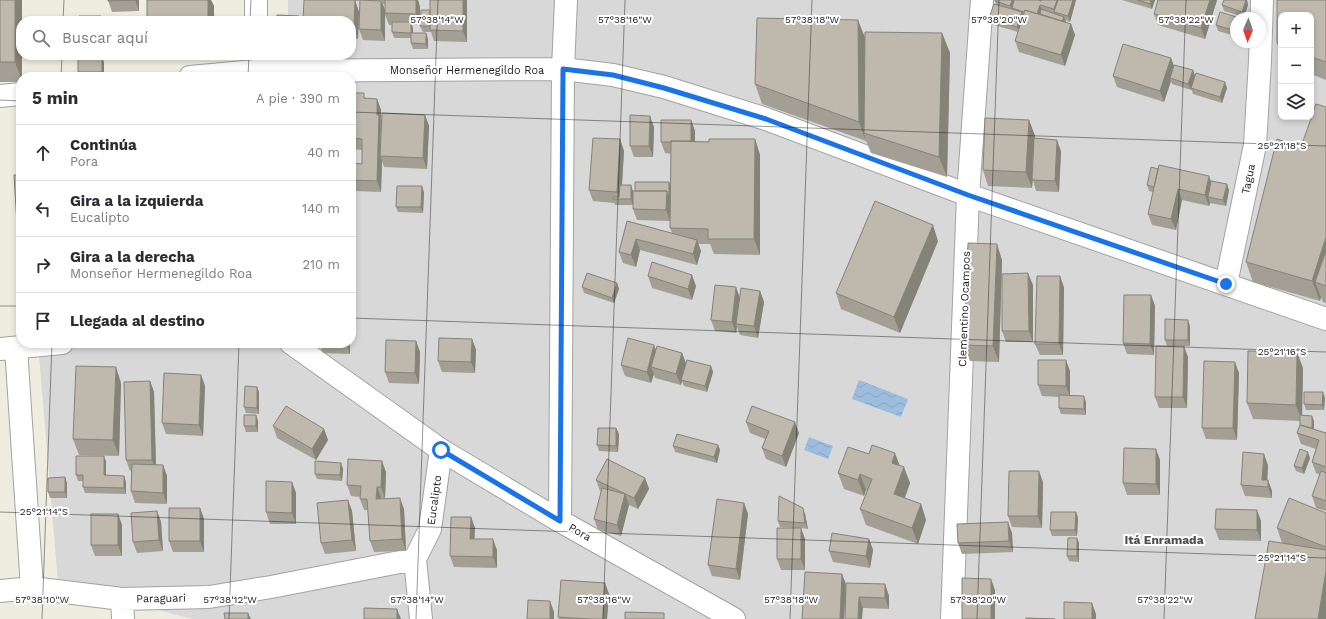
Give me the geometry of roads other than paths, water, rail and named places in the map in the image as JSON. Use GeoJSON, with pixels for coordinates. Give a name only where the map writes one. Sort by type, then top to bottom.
{"type":"FeatureCollection","features":[{"type":"Feature","properties":{"kind":"street"},"geometry":{"type":"LineString","coordinates":[[256,0],[256,16]]}},
{"type":"Feature","properties":{"kind":"street"},"geometry":{"type":"LineString","coordinates":[[560,521],[563,69],[566,0]]}},
{"type":"Feature","properties":{"kind":"street","name":"Clementino Ocampos"},"geometry":{"type":"LineString","coordinates":[[952,619],[968,195],[982,0]]}},
{"type":"Feature","properties":{"kind":"street","name":"Tagua"},"geometry":{"type":"LineString","coordinates":[[1226,284],[1255,145],[1262,0]]}},
{"type":"Feature","properties":{"kind":"street","name":"Monseñor Hermenegildo Roa"},"geometry":{"type":"LineString","coordinates":[[226,72],[255,68],[563,69],[613,75],[664,88],[766,119],[968,195],[1326,320]]}},
{"type":"Feature","properties":{"kind":"street"},"geometry":{"type":"LineString","coordinates":[[0,96],[16,94]]}},
{"type":"Feature","properties":{"kind":"street"},"geometry":{"type":"LineString","coordinates":[[8,348],[32,588]]}},
{"type":"Feature","properties":{"kind":"street","name":"Pora"},"geometry":{"type":"LineString","coordinates":[[298,348],[441,450],[560,521],[734,619]]}},
{"type":"Feature","properties":{"kind":"street","name":"Eucalipto"},"geometry":{"type":"LineString","coordinates":[[415,559],[430,529],[441,450]]}},
{"type":"Feature","properties":{"kind":"street"},"geometry":{"type":"LineString","coordinates":[[415,559],[421,619]]}},
{"type":"Feature","properties":{"kind":"street","name":"Paraguari"},"geometry":{"type":"LineString","coordinates":[[0,590],[32,588],[123,609],[271,587],[415,559]]}},
{"type":"Feature","properties":{"kind":"water"},"geometry":{"type":"Polygon","coordinates":[[[859,380],[908,399],[901,417],[852,399],[859,380]]]}},
{"type":"Feature","properties":{"kind":"water"},"geometry":{"type":"Polygon","coordinates":[[[809,437],[833,446],[828,459],[804,450],[809,437]]]}},
{"type":"Feature","properties":{"kind":"district","name":"Itá Enramada"},"geometry":{"type":"Point","coordinates":[1164,540]}}]}
